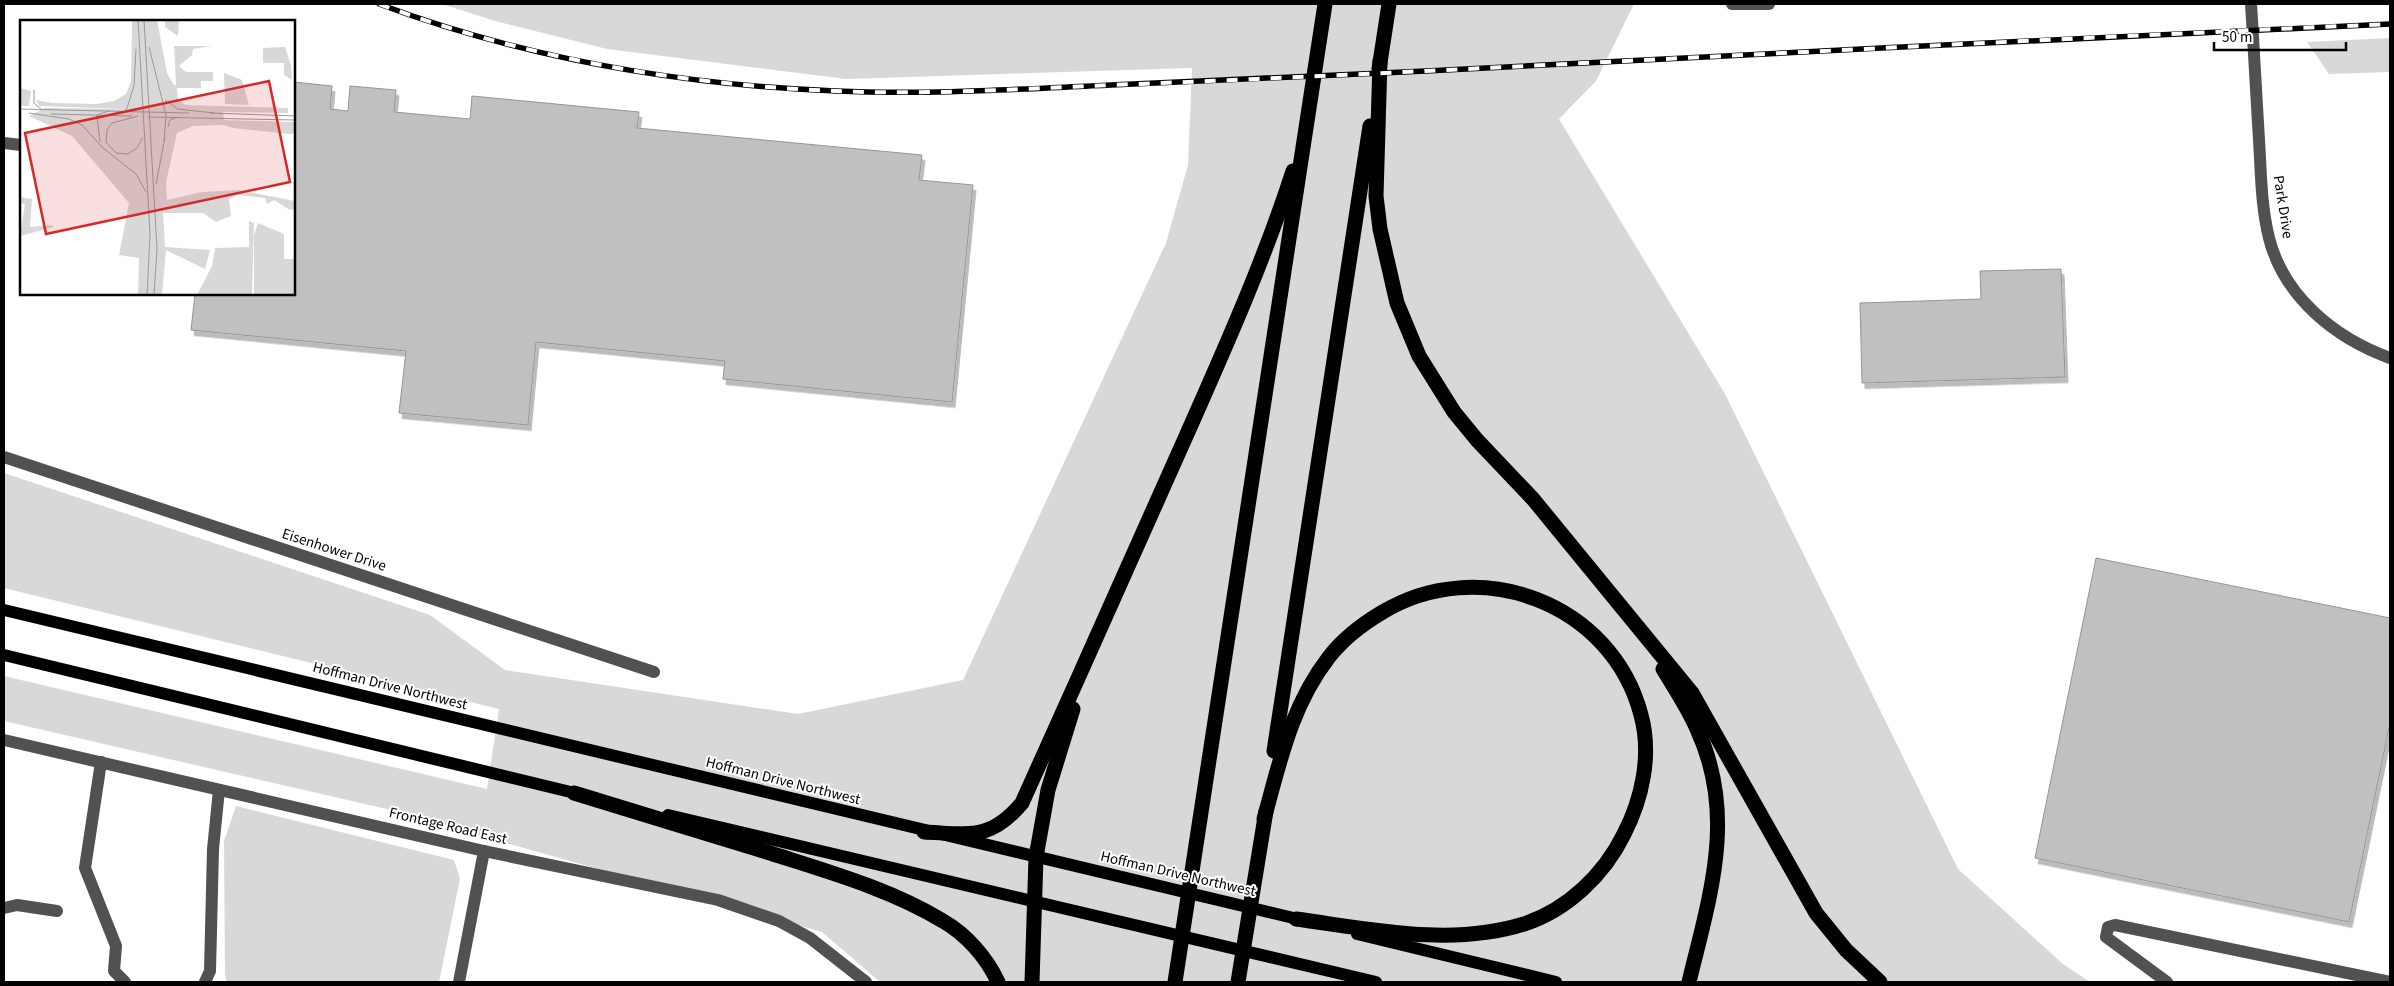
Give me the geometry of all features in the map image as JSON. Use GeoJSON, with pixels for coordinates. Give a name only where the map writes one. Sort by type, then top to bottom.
{"type":"FeatureCollection","features":[{"type":"Feature","properties":{"kind":"highway"},"geometry":{"type":"LineString","coordinates":[[1175,982],[1326,4]]}},
{"type":"Feature","properties":{"kind":"highway"},"geometry":{"type":"LineString","coordinates":[[1238,982],[1373,139],[1380,61],[1389,4]]}},
{"type":"Feature","properties":{"kind":"highway"},"geometry":{"type":"LineString","coordinates":[[924,832],[970,834],[990,830],[1002,824],[1022,803],[1099,635],[1262,258],[1308,127]]}},
{"type":"Feature","properties":{"kind":"highway"},"geometry":{"type":"LineString","coordinates":[[1373,139],[1380,229],[1397,303],[1419,356],[1454,412],[1471,433],[1533,499],[1692,692],[1816,913],[1846,950],[1880,982]]}},
{"type":"Feature","properties":{"kind":"highway"},"geometry":{"type":"LineString","coordinates":[[1264,819],[1290,726],[1307,690],[1328,657],[1345,638],[1370,620],[1418,594],[1472,586],[1528,595],[1555,606],[1579,623],[1619,664],[1633,691],[1642,717],[1645,744],[1644,772],[1639,799],[1630,824],[1617,850],[1599,874],[1577,894],[1552,912],[1524,924],[1490,931],[1446,935],[1395,932],[1296,919]]}},
{"type":"Feature","properties":{"kind":"highway"},"geometry":{"type":"LineString","coordinates":[[1636,624],[1697,729],[1709,759],[1716,787],[1719,839],[1715,870],[1689,982]]}},
{"type":"Feature","properties":{"kind":"highway"},"geometry":{"type":"LineString","coordinates":[[1032,982],[1033,900],[1036,857],[1048,790],[1058,754],[1099,635]]}},
{"type":"Feature","properties":{"kind":"highway"},"geometry":{"type":"LineString","coordinates":[[574,793],[841,875],[913,904],[945,921],[971,943],[992,970],[998,982]]}},
{"type":"Feature","properties":{"kind":"main road","name":"Hoffman Drive Northwest"},"geometry":{"type":"LineString","coordinates":[[4,610],[1556,982]]}},
{"type":"Feature","properties":{"kind":"main road"},"geometry":{"type":"LineString","coordinates":[[4,616],[100,634]]}},
{"type":"Feature","properties":{"kind":"main road"},"geometry":{"type":"LineString","coordinates":[[4,656],[574,793],[1376,982]]}},
{"type":"Feature","properties":{"kind":"street"},"geometry":{"type":"LineString","coordinates":[[1732,4],[1769,4]]}},
{"type":"Feature","properties":{"kind":"street","name":"Park Drive"},"geometry":{"type":"LineString","coordinates":[[2250,4],[2262,200],[2269,240],[2278,262],[2300,296],[2327,325],[2347,339],[2390,358]]}},
{"type":"Feature","properties":{"kind":"street"},"geometry":{"type":"LineString","coordinates":[[4,143],[20,145]]}},
{"type":"Feature","properties":{"kind":"street","name":"Eisenhower Drive"},"geometry":{"type":"LineString","coordinates":[[4,457],[654,672]]}},
{"type":"Feature","properties":{"kind":"street","name":"Frontage Road East"},"geometry":{"type":"LineString","coordinates":[[4,740],[484,851],[655,886],[743,907],[778,921],[810,938],[866,982]]}},
{"type":"Feature","properties":{"kind":"street"},"geometry":{"type":"LineString","coordinates":[[101,762],[85,868],[116,946],[114,971],[125,982]]}},
{"type":"Feature","properties":{"kind":"street"},"geometry":{"type":"LineString","coordinates":[[205,982],[210,971],[213,849],[219,790]]}},
{"type":"Feature","properties":{"kind":"street"},"geometry":{"type":"LineString","coordinates":[[459,982],[484,851]]}},
{"type":"Feature","properties":{"kind":"street"},"geometry":{"type":"LineString","coordinates":[[4,908],[18,905],[57,911]]}},
{"type":"Feature","properties":{"kind":"street"},"geometry":{"type":"LineString","coordinates":[[2167,982],[2106,937],[2108,927],[2115,925],[2386,982]]}},
{"type":"Feature","properties":{"kind":"shaded area"},"geometry":{"type":"Polygon","coordinates":[[[442,4],[1634,4],[1596,81],[1559,119],[1725,394],[1958,869],[2063,964],[2090,982],[880,982],[822,932],[481,836],[417,816],[4,721],[4,676],[487,789],[499,709],[4,588],[4,473],[430,615],[505,670],[798,714],[963,680],[1166,243],[1188,165],[1192,68],[846,79],[607,49],[495,21],[442,4]]]}},
{"type":"Feature","properties":{"kind":"shaded area"},"geometry":{"type":"Polygon","coordinates":[[[2390,38],[2390,72],[2329,74],[2307,42],[2390,38]]]}},
{"type":"Feature","properties":{"kind":"shaded area"},"geometry":{"type":"Polygon","coordinates":[[[236,806],[454,860],[460,879],[439,982],[227,982],[225,975],[224,841],[236,806]]]}},
{"type":"Feature","properties":{"kind":"building"},"geometry":{"type":"Polygon","coordinates":[[[295,82],[332,86],[330,109],[348,111],[350,86],[396,90],[394,112],[470,119],[472,96],[639,112],[637,128],[922,155],[919,180],[973,185],[952,402],[723,379],[725,361],[536,342],[528,425],[399,413],[406,351],[191,330],[195,295],[295,295],[295,82]]]}},
{"type":"Feature","properties":{"kind":"building"},"geometry":{"type":"Polygon","coordinates":[[[2061,269],[2065,377],[1862,383],[1860,303],[1981,299],[1980,271],[2061,269]]]}},
{"type":"Feature","properties":{"kind":"building"},"geometry":{"type":"Polygon","coordinates":[[[2096,558],[2390,618],[2390,723],[2349,922],[2035,858],[2096,558]]]}},
{"type":"Feature","properties":{"kind":"railway"},"geometry":{"type":"LineString","coordinates":[[379,4],[490,40],[604,66],[662,75],[778,88],[870,92],[974,91],[1426,71],[2390,24]]}}]}
